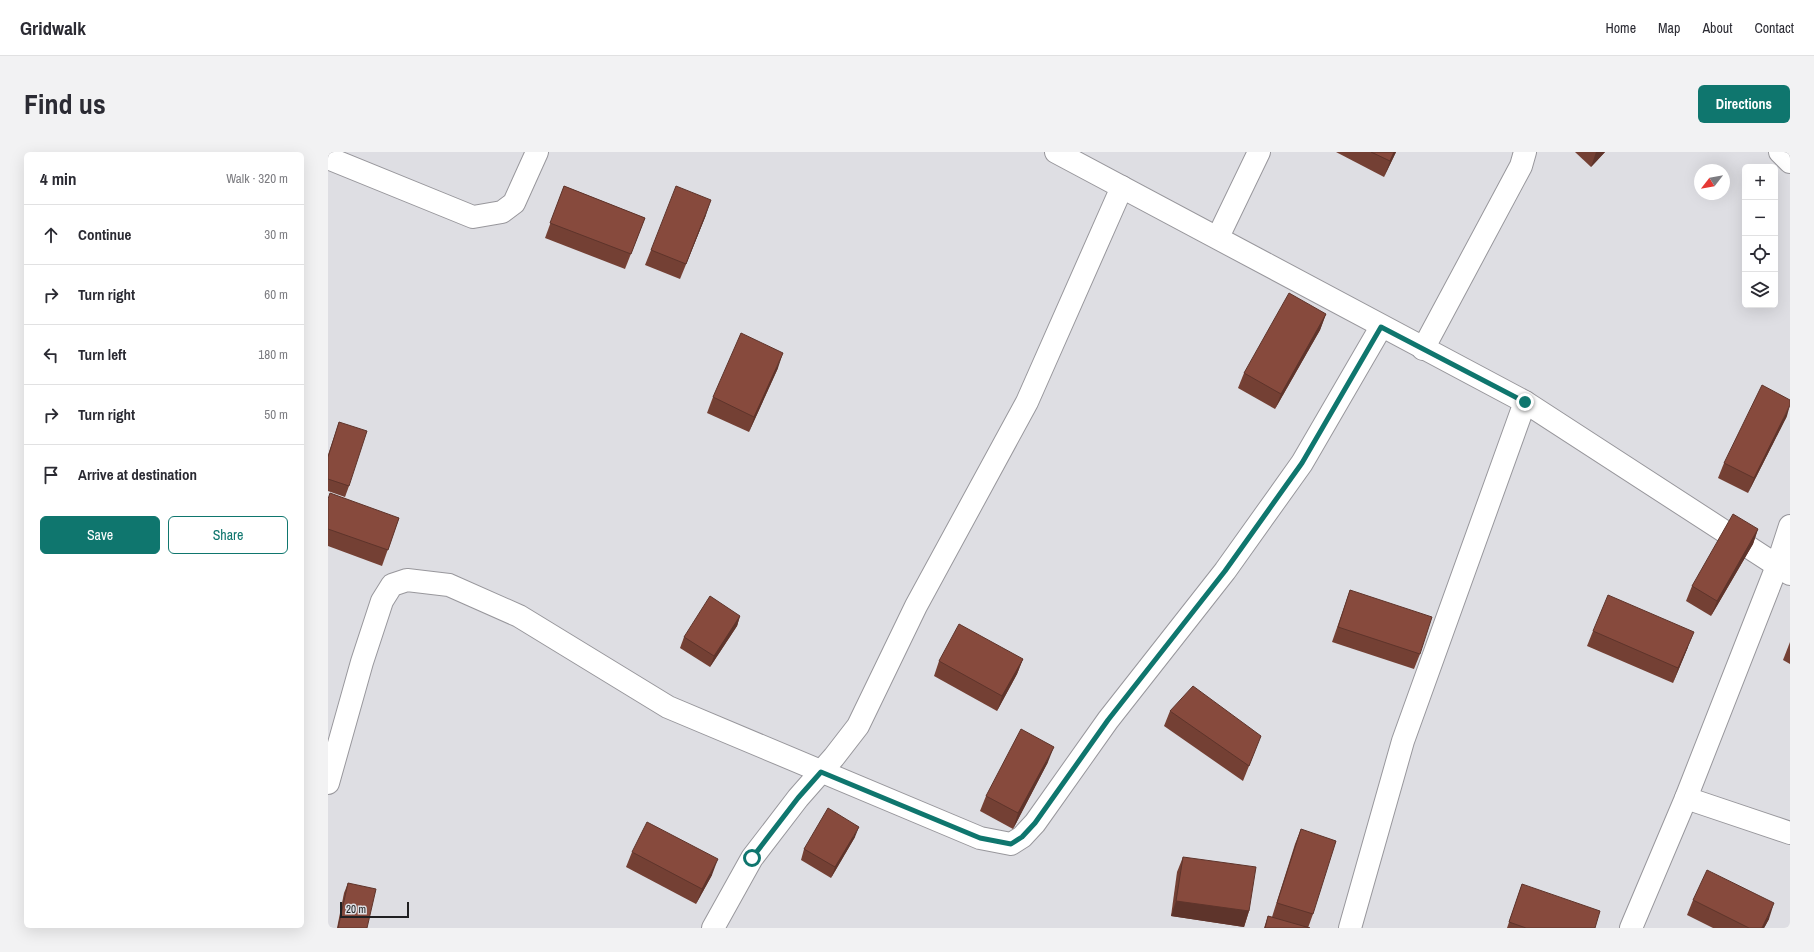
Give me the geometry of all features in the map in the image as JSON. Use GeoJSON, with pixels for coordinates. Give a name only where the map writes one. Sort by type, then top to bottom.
{"type":"FeatureCollection","features":[{"type":"Feature","properties":{"kind":"street"},"geometry":{"type":"LineString","coordinates":[[328,158],[474,217],[502,212],[514,203],[537,152]]}},
{"type":"Feature","properties":{"kind":"street"},"geometry":{"type":"LineString","coordinates":[[1056,152],[1218,237],[1381,327],[1525,402],[1783,570]]}},
{"type":"Feature","properties":{"kind":"street"},"geometry":{"type":"LineString","coordinates":[[1218,237],[1259,152]]}},
{"type":"Feature","properties":{"kind":"street"},"geometry":{"type":"LineString","coordinates":[[1423,349],[1521,166],[1525,152]]}},
{"type":"Feature","properties":{"kind":"street"},"geometry":{"type":"LineString","coordinates":[[1780,152],[1790,162]]}},
{"type":"Feature","properties":{"kind":"street"},"geometry":{"type":"LineString","coordinates":[[713,928],[752,858],[798,798],[858,726],[916,606],[1027,402],[1122,187]]}},
{"type":"Feature","properties":{"kind":"street"},"geometry":{"type":"LineString","coordinates":[[328,783],[362,662],[382,601],[392,585],[407,580],[449,585],[519,616],[668,707],[980,838],[1011,844],[1022,837],[1035,823],[1108,720],[1225,571],[1302,463],[1381,327]]}},
{"type":"Feature","properties":{"kind":"street"},"geometry":{"type":"LineString","coordinates":[[1350,928],[1403,741],[1525,402]]}},
{"type":"Feature","properties":{"kind":"street"},"geometry":{"type":"LineString","coordinates":[[1631,928],[1783,570],[1790,526]]}},
{"type":"Feature","properties":{"kind":"street"},"geometry":{"type":"LineString","coordinates":[[1686,798],[1790,833]]}},
{"type":"Feature","properties":{"kind":"building"},"geometry":{"type":"Polygon","coordinates":[[[1371,152],[1394,152],[1390,161],[1371,152]]]}},
{"type":"Feature","properties":{"kind":"building"},"geometry":{"type":"Polygon","coordinates":[[[564,186],[645,218],[631,254],[550,223],[564,186]]]}},
{"type":"Feature","properties":{"kind":"building"},"geometry":{"type":"Polygon","coordinates":[[[676,186],[711,200],[686,264],[651,250],[676,186]]]}},
{"type":"Feature","properties":{"kind":"building"},"geometry":{"type":"Polygon","coordinates":[[[1289,293],[1326,314],[1281,394],[1244,373],[1289,293]]]}},
{"type":"Feature","properties":{"kind":"building"},"geometry":{"type":"Polygon","coordinates":[[[741,333],[783,353],[754,417],[713,397],[741,333]]]}},
{"type":"Feature","properties":{"kind":"building"},"geometry":{"type":"Polygon","coordinates":[[[1762,385],[1790,400],[1790,405],[1754,478],[1724,463],[1762,385]]]}},
{"type":"Feature","properties":{"kind":"building"},"geometry":{"type":"Polygon","coordinates":[[[339,422],[367,431],[349,486],[328,479],[328,457],[339,422]]]}},
{"type":"Feature","properties":{"kind":"building"},"geometry":{"type":"Polygon","coordinates":[[[330,493],[399,518],[388,550],[328,529],[328,499],[330,493]]]}},
{"type":"Feature","properties":{"kind":"building"},"geometry":{"type":"Polygon","coordinates":[[[1733,514],[1758,529],[1717,601],[1692,586],[1733,514]]]}},
{"type":"Feature","properties":{"kind":"building"},"geometry":{"type":"Polygon","coordinates":[[[1350,590],[1432,617],[1420,654],[1338,627],[1350,590]]]}},
{"type":"Feature","properties":{"kind":"building"},"geometry":{"type":"Polygon","coordinates":[[[1608,595],[1694,632],[1678,668],[1593,631],[1608,595]]]}},
{"type":"Feature","properties":{"kind":"building"},"geometry":{"type":"Polygon","coordinates":[[[710,596],[740,616],[714,656],[684,637],[710,596]]]}},
{"type":"Feature","properties":{"kind":"building"},"geometry":{"type":"Polygon","coordinates":[[[959,624],[1023,659],[1002,696],[939,661],[959,624]]]}},
{"type":"Feature","properties":{"kind":"building"},"geometry":{"type":"Polygon","coordinates":[[[1193,686],[1261,736],[1249,766],[1170,711],[1193,686]]]}},
{"type":"Feature","properties":{"kind":"building"},"geometry":{"type":"Polygon","coordinates":[[[1021,729],[1054,747],[1018,813],[986,796],[1021,729]]]}},
{"type":"Feature","properties":{"kind":"building"},"geometry":{"type":"Polygon","coordinates":[[[828,808],[859,827],[835,867],[804,849],[828,808]]]}},
{"type":"Feature","properties":{"kind":"building"},"geometry":{"type":"Polygon","coordinates":[[[647,822],[718,859],[702,889],[632,852],[647,822]]]}},
{"type":"Feature","properties":{"kind":"building"},"geometry":{"type":"Polygon","coordinates":[[[1301,829],[1336,841],[1313,914],[1277,903],[1301,829]]]}},
{"type":"Feature","properties":{"kind":"building"},"geometry":{"type":"Polygon","coordinates":[[[1183,857],[1256,867],[1249,911],[1176,901],[1183,857]]]}},
{"type":"Feature","properties":{"kind":"building"},"geometry":{"type":"Polygon","coordinates":[[[1707,870],[1774,903],[1762,928],[1749,928],[1693,900],[1707,870]]]}},
{"type":"Feature","properties":{"kind":"building"},"geometry":{"type":"Polygon","coordinates":[[[348,883],[376,889],[367,928],[338,928],[348,883]]]}},
{"type":"Feature","properties":{"kind":"building"},"geometry":{"type":"Polygon","coordinates":[[[1522,884],[1600,911],[1595,928],[1526,928],[1509,922],[1522,884]]]}},
{"type":"Feature","properties":{"kind":"building"},"geometry":{"type":"Polygon","coordinates":[[[1268,916],[1310,928],[1265,928],[1268,916]]]}},
{"type":"Feature","properties":{"kind":"route"},"geometry":{"type":"LineString","coordinates":[[752,858],[798,798],[821,772],[980,838],[1011,844],[1022,837],[1035,823],[1108,720],[1225,571],[1302,463],[1381,327],[1525,402]]}}]}
